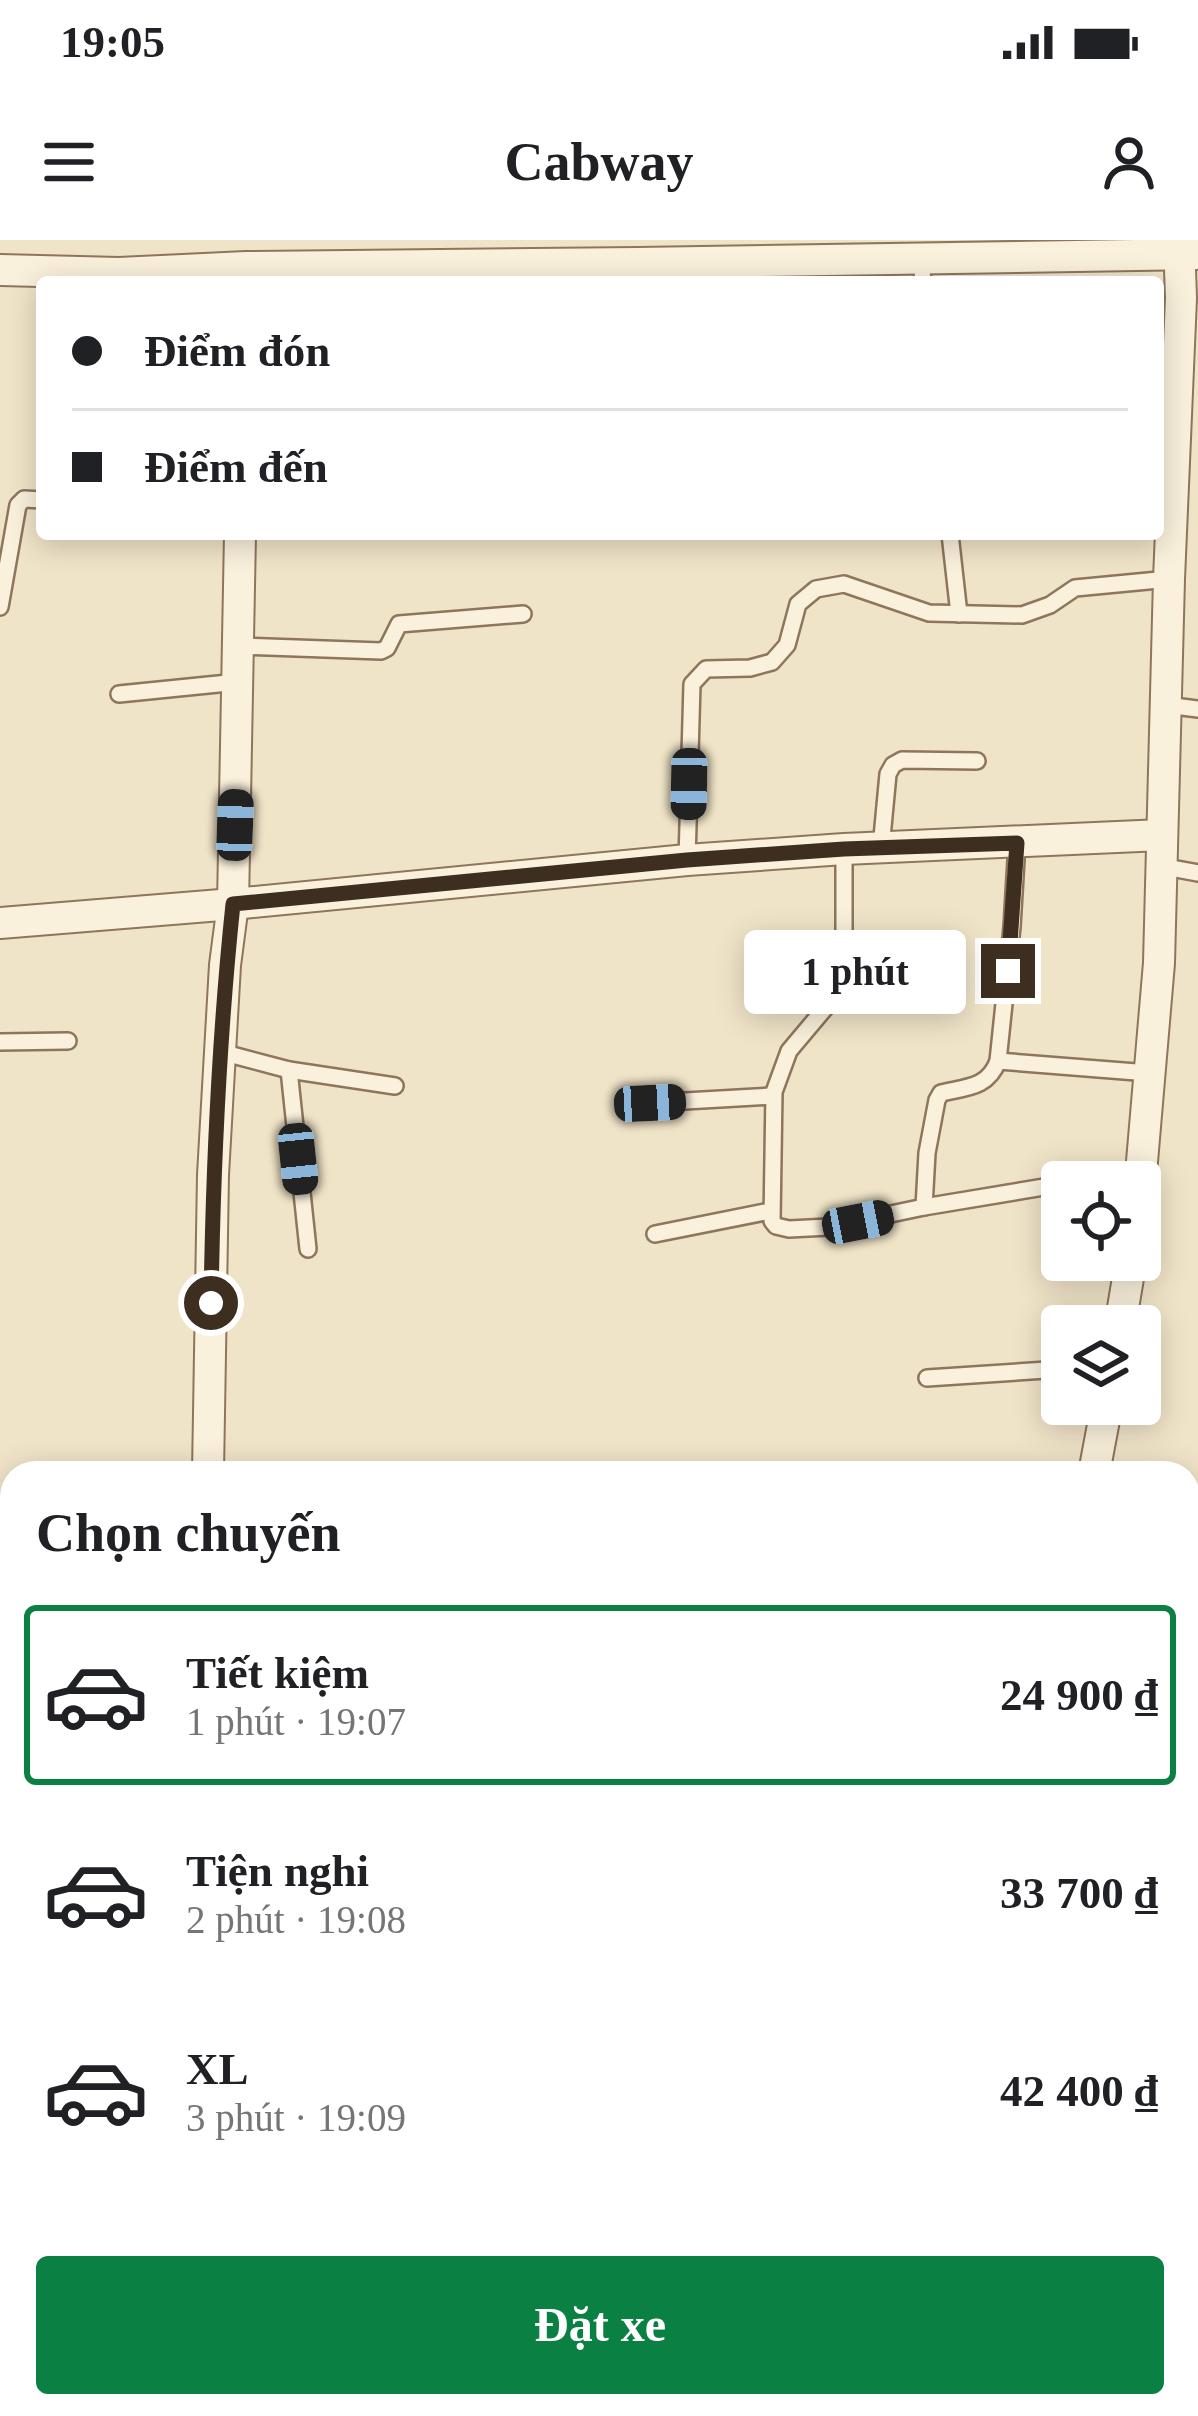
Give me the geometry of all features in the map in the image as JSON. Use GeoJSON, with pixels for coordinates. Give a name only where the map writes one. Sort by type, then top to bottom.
{"type":"FeatureCollection","features":[{"type":"Feature","properties":{"kind":"street"},"geometry":{"type":"LineString","coordinates":[[0,270],[119,273],[246,263],[638,273],[922,270],[1186,249],[1169,579],[1159,962],[1142,1161]]}},
{"type":"Feature","properties":{"kind":"street"},"geometry":{"type":"LineString","coordinates":[[208,1461],[213,1174],[233,904],[240,540]]}},
{"type":"Feature","properties":{"kind":"street"},"geometry":{"type":"LineString","coordinates":[[0,922],[844,849],[1017,843],[1161,850]]}},
{"type":"Feature","properties":{"kind":"street"},"geometry":{"type":"LineString","coordinates":[[1096,1461],[1103,1425]]}},
{"type":"Feature","properties":{"kind":"lane"},"geometry":{"type":"LineString","coordinates":[[0,608],[18,505],[24,499],[36,500]]}},
{"type":"Feature","properties":{"kind":"lane"},"geometry":{"type":"LineString","coordinates":[[951,540],[959,614]]}},
{"type":"Feature","properties":{"kind":"lane"},"geometry":{"type":"LineString","coordinates":[[687,860],[692,684],[706,669],[750,668],[772,662],[787,645],[798,604],[816,589],[844,584],[928,613],[1031,614],[1075,588],[1169,579]]}},
{"type":"Feature","properties":{"kind":"lane"},"geometry":{"type":"LineString","coordinates":[[238,646],[381,650],[387,648],[399,624],[523,614]]}},
{"type":"Feature","properties":{"kind":"lane"},"geometry":{"type":"LineString","coordinates":[[118,694],[238,682]]}},
{"type":"Feature","properties":{"kind":"lane"},"geometry":{"type":"LineString","coordinates":[[1166,705],[1198,709]]}},
{"type":"Feature","properties":{"kind":"lane"},"geometry":{"type":"LineString","coordinates":[[881,848],[888,774],[893,765],[902,760],[977,761]]}},
{"type":"Feature","properties":{"kind":"lane"},"geometry":{"type":"LineString","coordinates":[[924,1208],[937,1100],[941,1093],[982,1083],[998,1060],[1017,843]]}},
{"type":"Feature","properties":{"kind":"lane"},"geometry":{"type":"LineString","coordinates":[[844,849],[844,969],[826,1007],[789,1051],[772,1096],[770,1211],[776,1226],[829,1227],[1041,1188]]}},
{"type":"Feature","properties":{"kind":"lane"},"geometry":{"type":"LineString","coordinates":[[1161,850],[1198,873]]}},
{"type":"Feature","properties":{"kind":"lane"},"geometry":{"type":"LineString","coordinates":[[0,1042],[68,1041]]}},
{"type":"Feature","properties":{"kind":"lane"},"geometry":{"type":"LineString","coordinates":[[221,1052],[289,1070],[395,1086]]}},
{"type":"Feature","properties":{"kind":"lane"},"geometry":{"type":"LineString","coordinates":[[998,1060],[1149,1073]]}},
{"type":"Feature","properties":{"kind":"lane"},"geometry":{"type":"LineString","coordinates":[[289,1070],[308,1249]]}},
{"type":"Feature","properties":{"kind":"lane"},"geometry":{"type":"LineString","coordinates":[[650,1103],[772,1096]]}},
{"type":"Feature","properties":{"kind":"lane"},"geometry":{"type":"LineString","coordinates":[[655,1234],[770,1211]]}},
{"type":"Feature","properties":{"kind":"lane"},"geometry":{"type":"LineString","coordinates":[[927,1378],[1041,1370]]}},
{"type":"Feature","properties":{"kind":"route"},"geometry":{"type":"LineString","coordinates":[[211,1303],[213,1174],[233,904],[687,860],[1017,843],[1008,971]]}}]}
